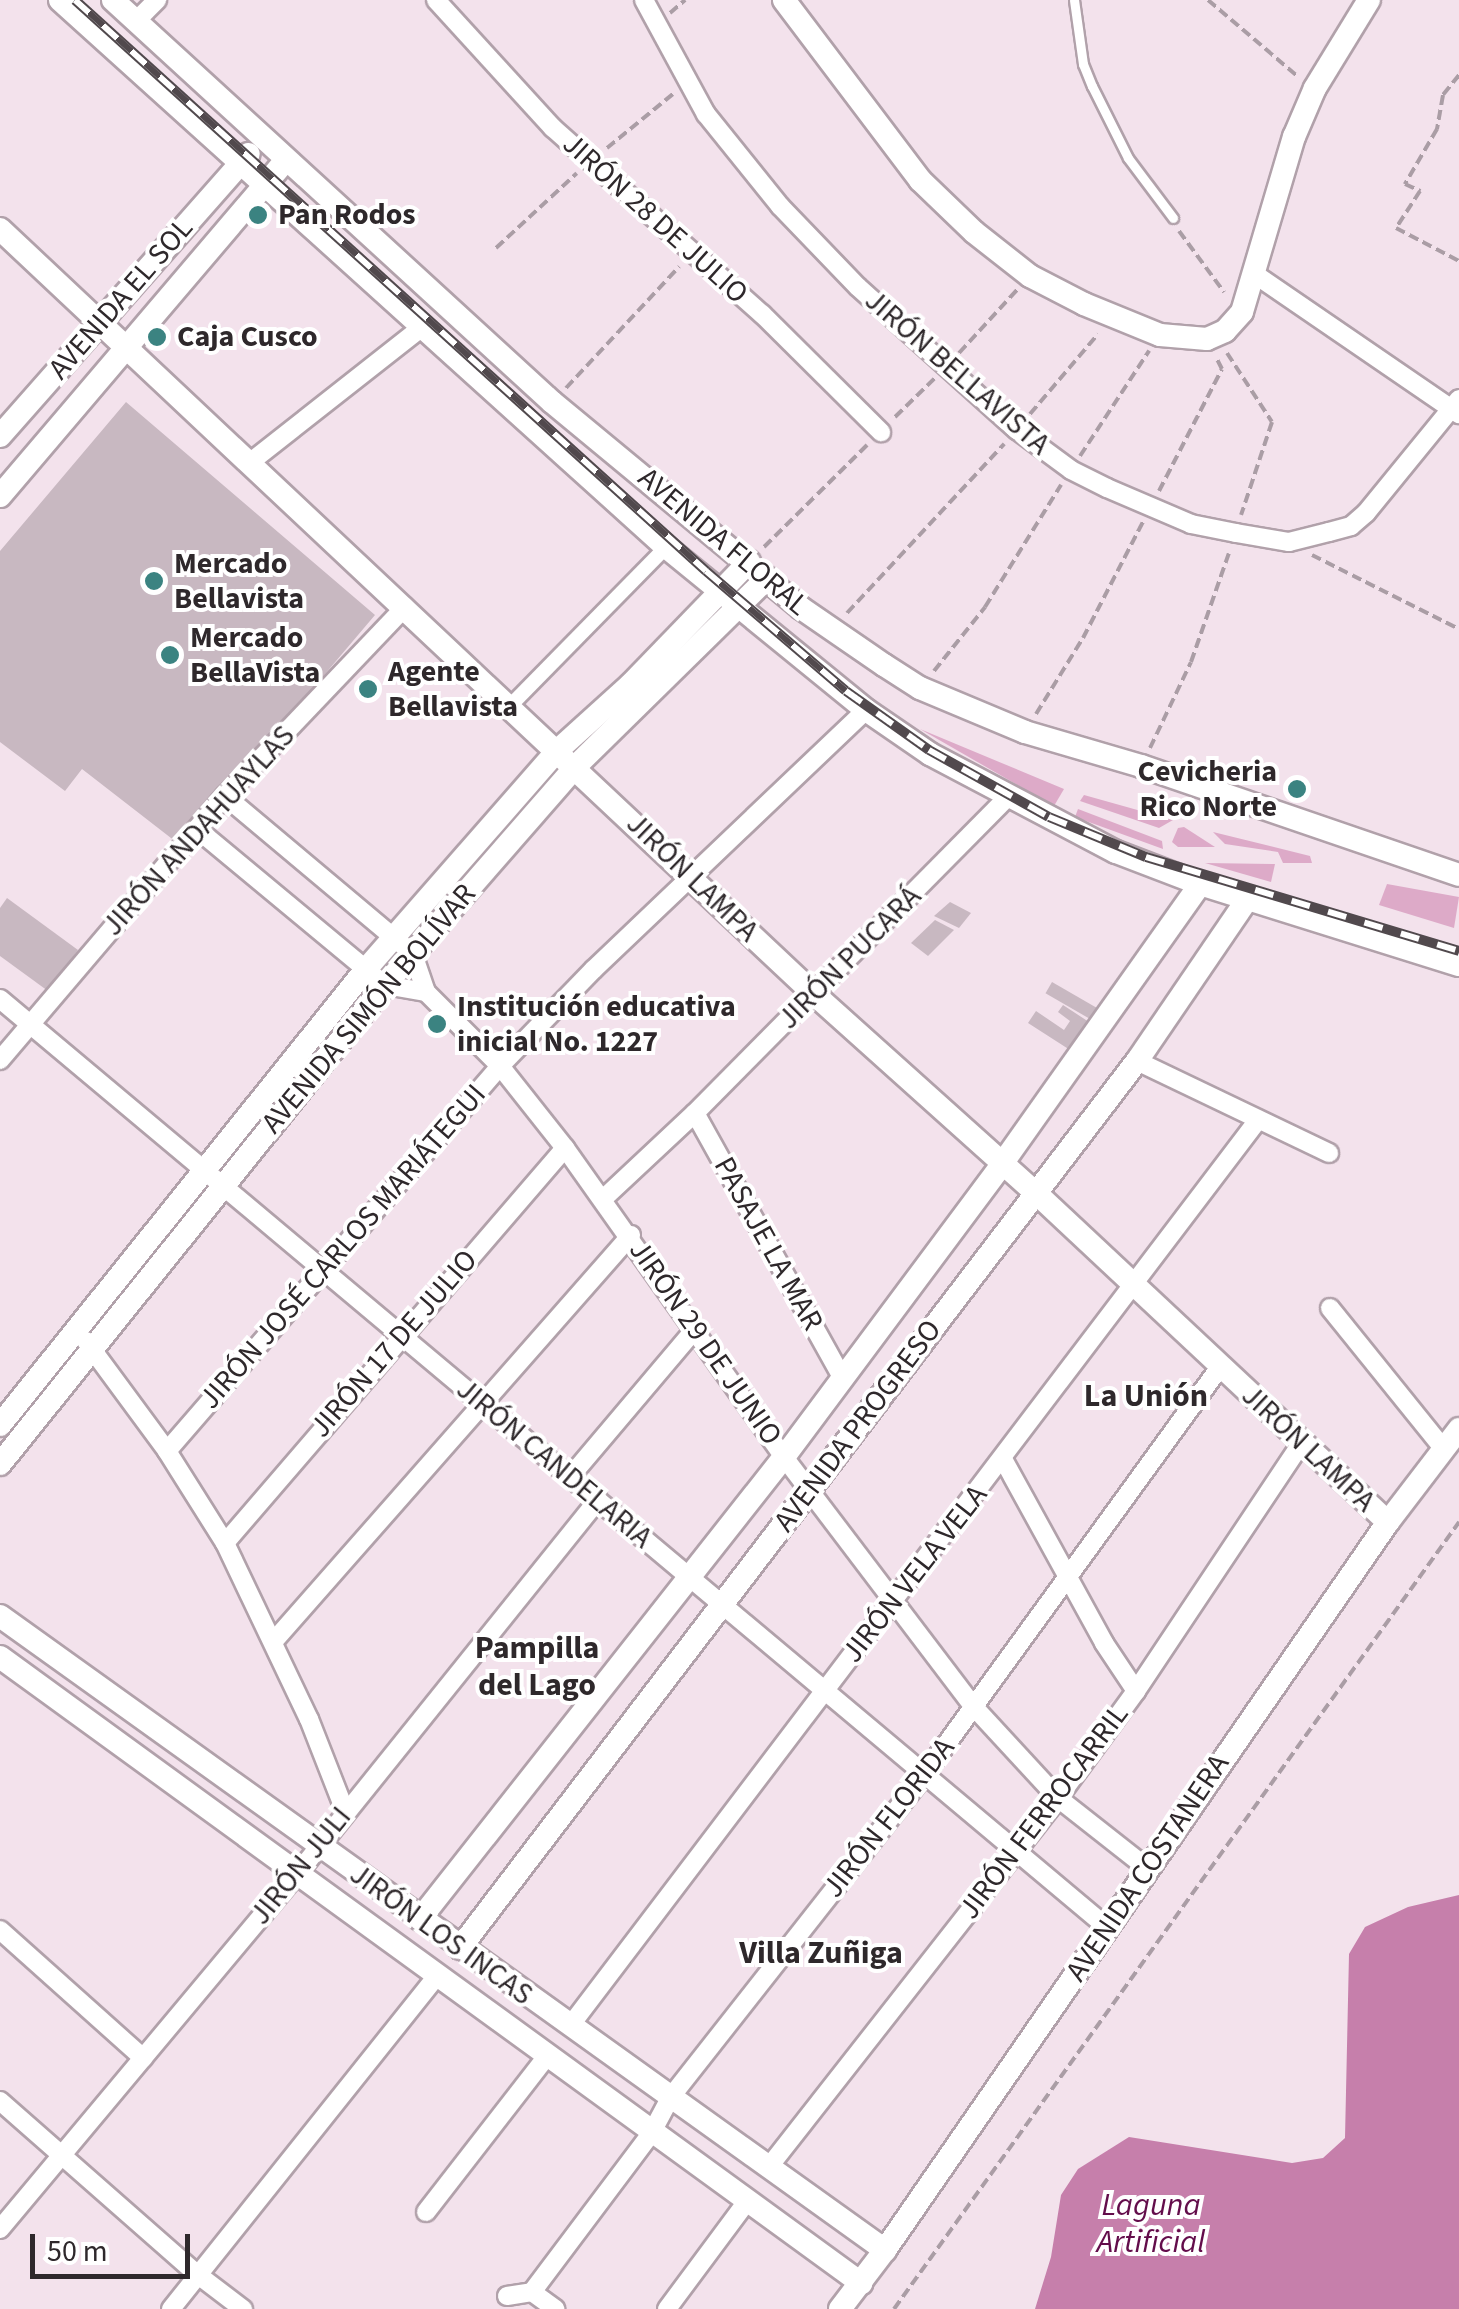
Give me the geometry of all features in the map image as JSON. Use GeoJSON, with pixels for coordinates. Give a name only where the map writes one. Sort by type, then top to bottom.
{"type":"FeatureCollection","features":[{"type":"Feature","properties":{"kind":"street","name":"AVENIDA FLORAL"},"geometry":{"type":"LineString","coordinates":[[60,0],[666,547],[866,710],[930,754],[1007,798],[1116,852],[1200,884],[1459,964]]}},
{"type":"Feature","properties":{"kind":"street","name":"AVENIDA FLORAL"},"geometry":{"type":"LineString","coordinates":[[113,0],[552,402],[832,630],[920,688],[1025,732],[1141,766],[1459,875]]}},
{"type":"Feature","properties":{"kind":"street"},"geometry":{"type":"LineString","coordinates":[[136,21],[157,0]]}},
{"type":"Feature","properties":{"kind":"street","name":"JIRÓN 28 DE JULIO"},"geometry":{"type":"LineString","coordinates":[[436,0],[553,128],[809,358],[881,432]]}},
{"type":"Feature","properties":{"kind":"street","name":"JIRÓN BELLAVISTA"},"geometry":{"type":"LineString","coordinates":[[644,0],[706,114],[780,206],[858,287],[1016,430],[1071,470],[1190,524],[1289,542],[1350,526],[1456,408]]}},
{"type":"Feature","properties":{"kind":"street"},"geometry":{"type":"LineString","coordinates":[[784,0],[945,206],[1030,276],[1160,335],[1207,339],[1235,322],[1247,303],[1288,153],[1315,88],[1369,0]]}},
{"type":"Feature","properties":{"kind":"street","name":"AVENIDA EL SOL"},"geometry":{"type":"LineString","coordinates":[[0,436],[263,139]]}},
{"type":"Feature","properties":{"kind":"street","name":"AVENIDA EL SOL"},"geometry":{"type":"LineString","coordinates":[[0,496],[286,160]]}},
{"type":"Feature","properties":{"kind":"street","name":"JIRÓN LAMPA"},"geometry":{"type":"LineString","coordinates":[[0,229],[124,350],[576,766],[814,994],[1035,1192],[1388,1522]]}},
{"type":"Feature","properties":{"kind":"street"},"geometry":{"type":"LineString","coordinates":[[1254,273],[1456,408]]}},
{"type":"Feature","properties":{"kind":"street"},"geometry":{"type":"LineString","coordinates":[[248,464],[422,327]]}},
{"type":"Feature","properties":{"kind":"street"},"geometry":{"type":"LineString","coordinates":[[510,706],[666,547]]}},
{"type":"Feature","properties":{"kind":"street","name":"AVENIDA SIMÓN BOLÍVAR"},"geometry":{"type":"LineString","coordinates":[[0,1425],[221,1186],[412,954],[576,766],[758,570]]}},
{"type":"Feature","properties":{"kind":"street","name":"AVENIDA SIMÓN BOLÍVAR"},"geometry":{"type":"LineString","coordinates":[[0,1464],[202,1169],[366,968],[558,750],[731,601]]}},
{"type":"Feature","properties":{"kind":"street","name":"JIRÓN ANDAHUAYLAS"},"geometry":{"type":"LineString","coordinates":[[0,1060],[196,828],[405,607]]}},
{"type":"Feature","properties":{"kind":"street","name":"JIRÓN JOSÉ CARLOS MARIÁTEGUI"},"geometry":{"type":"LineString","coordinates":[[168,1451],[500,1066],[690,877],[866,710]]}},
{"type":"Feature","properties":{"kind":"street","name":"JIRÓN 29 DE JUNIO"},"geometry":{"type":"LineString","coordinates":[[225,796],[412,954],[426,992],[500,1066],[565,1148],[631,1235],[784,1457],[893,1605],[974,1706],[1058,1798],[1147,1868]]}},
{"type":"Feature","properties":{"kind":"street","name":"JIRÓN PUCARÁ"},"geometry":{"type":"LineString","coordinates":[[603,1199],[814,994],[1007,798]]}},
{"type":"Feature","properties":{"kind":"street"},"geometry":{"type":"LineString","coordinates":[[196,828],[385,985],[426,992]]}},
{"type":"Feature","properties":{"kind":"street","name":"AVENIDA PROGRESO"},"geometry":{"type":"LineString","coordinates":[[420,1919],[784,1457],[1002,1164],[1200,884]]}},
{"type":"Feature","properties":{"kind":"street","name":"AVENIDA PROGRESO"},"geometry":{"type":"LineString","coordinates":[[460,1948],[1137,1061],[1248,898]]}},
{"type":"Feature","properties":{"kind":"street","name":"JIRÓN CANDELARIA"},"geometry":{"type":"LineString","coordinates":[[0,999],[1108,1928]]}},
{"type":"Feature","properties":{"kind":"street"},"geometry":{"type":"LineString","coordinates":[[1137,1061],[1329,1153]]}},
{"type":"Feature","properties":{"kind":"street","name":"PASAJE LA MAR"},"geometry":{"type":"LineString","coordinates":[[694,1113],[842,1375]]}},
{"type":"Feature","properties":{"kind":"street","name":"JIRÓN VELA VELA"},"geometry":{"type":"LineString","coordinates":[[570,2026],[1258,1120]]}},
{"type":"Feature","properties":{"kind":"street","name":"JIRÓN 17 DE JULIO"},"geometry":{"type":"LineString","coordinates":[[225,1542],[565,1148]]}},
{"type":"Feature","properties":{"kind":"street"},"geometry":{"type":"LineString","coordinates":[[273,1642],[631,1235]]}},
{"type":"Feature","properties":{"kind":"street"},"geometry":{"type":"LineString","coordinates":[[1330,1308],[1442,1448]]}},
{"type":"Feature","properties":{"kind":"street"},"geometry":{"type":"LineString","coordinates":[[570,1477],[694,1329]]}},
{"type":"Feature","properties":{"kind":"street"},"geometry":{"type":"LineString","coordinates":[[83,1338],[168,1451],[225,1542],[273,1642],[345,1811]]}},
{"type":"Feature","properties":{"kind":"street","name":"JIRÓN FLORIDA"},"geometry":{"type":"LineString","coordinates":[[532,2292],[652,2132],[670,2098],[924,1775],[1220,1367]]}},
{"type":"Feature","properties":{"kind":"street","name":"AVENIDA COSTANERA"},"geometry":{"type":"LineString","coordinates":[[840,2309],[885,2250],[1388,1522],[1459,1428]]}},
{"type":"Feature","properties":{"kind":"street","name":"JIRÓN FERROCARRIL"},"geometry":{"type":"LineString","coordinates":[[768,2168],[1058,1798],[1136,1691],[1301,1444]]}},
{"type":"Feature","properties":{"kind":"street"},"geometry":{"type":"LineString","coordinates":[[1003,1459],[1066,1576],[1136,1691]]}},
{"type":"Feature","properties":{"kind":"street","name":"JIRÓN JULI"},"geometry":{"type":"LineString","coordinates":[[0,2228],[298,1873],[598,1500]]}},
{"type":"Feature","properties":{"kind":"street","name":"JIRÓN LOS INCAS"},"geometry":{"type":"LineString","coordinates":[[0,1616],[885,2250]]}},
{"type":"Feature","properties":{"kind":"street","name":"JIRÓN LOS INCAS"},"geometry":{"type":"LineString","coordinates":[[0,1657],[861,2283]]}},
{"type":"Feature","properties":{"kind":"street"},"geometry":{"type":"LineString","coordinates":[[0,1930],[143,2058]]}},
{"type":"Feature","properties":{"kind":"street"},"geometry":{"type":"LineString","coordinates":[[171,2309],[438,1975]]}},
{"type":"Feature","properties":{"kind":"street"},"geometry":{"type":"LineString","coordinates":[[426,2212],[548,2055]]}},
{"type":"Feature","properties":{"kind":"street"},"geometry":{"type":"LineString","coordinates":[[0,2100],[197,2274],[244,2309]]}},
{"type":"Feature","properties":{"kind":"street"},"geometry":{"type":"LineString","coordinates":[[667,2309],[748,2200]]}},
{"type":"Feature","properties":{"kind":"street"},"geometry":{"type":"LineString","coordinates":[[507,2296],[532,2292],[555,2309]]}},
{"type":"Feature","properties":{"kind":"lane"},"geometry":{"type":"LineString","coordinates":[[1074,0],[1083,64],[1092,86],[1128,158],[1173,218]]}},
{"type":"Feature","properties":{"kind":"path"},"geometry":{"type":"LineString","coordinates":[[1208,0],[1272,59],[1315,88]]}},
{"type":"Feature","properties":{"kind":"path"},"geometry":{"type":"LineString","coordinates":[[1458,258],[1396,228],[1420,191],[1405,184],[1437,130],[1444,94],[1459,74]]}},
{"type":"Feature","properties":{"kind":"path"},"geometry":{"type":"LineString","coordinates":[[1173,218],[1186,246],[1230,300],[1235,322]]}},
{"type":"Feature","properties":{"kind":"path"},"geometry":{"type":"LineString","coordinates":[[552,402],[693,252]]}},
{"type":"Feature","properties":{"kind":"path"},"geometry":{"type":"LineString","coordinates":[[832,630],[1016,430],[1114,315]]}},
{"type":"Feature","properties":{"kind":"path"},"geometry":{"type":"LineString","coordinates":[[920,688],[986,607],[1160,335]]}},
{"type":"Feature","properties":{"kind":"path"},"geometry":{"type":"LineString","coordinates":[[1025,732],[1082,638],[1222,369],[1207,339]]}},
{"type":"Feature","properties":{"kind":"path"},"geometry":{"type":"LineString","coordinates":[[1289,542],[1347,576],[1459,629]]}},
{"type":"Feature","properties":{"kind":"path"},"geometry":{"type":"LineString","coordinates":[[894,2309],[1459,1522]]}},
{"type":"Feature","properties":{"kind":"shaded area"},"geometry":{"type":"Polygon","coordinates":[[[920,729],[1064,789],[1054,806],[920,729]]]}},
{"type":"Feature","properties":{"kind":"shaded area"},"geometry":{"type":"Polygon","coordinates":[[[1084,795],[1173,820],[1159,828],[1080,801],[1084,795]]]}},
{"type":"Feature","properties":{"kind":"shaded area"},"geometry":{"type":"Polygon","coordinates":[[[1078,809],[1162,841],[1163,849],[1075,817],[1078,809]]]}},
{"type":"Feature","properties":{"kind":"shaded area"},"geometry":{"type":"Polygon","coordinates":[[[1184,827],[1215,847],[1178,847],[1172,842],[1178,828],[1184,827]]]}},
{"type":"Feature","properties":{"kind":"shaded area"},"geometry":{"type":"Polygon","coordinates":[[[1213,832],[1310,856],[1312,863],[1283,863],[1278,852],[1225,844],[1213,832]]]}},
{"type":"Feature","properties":{"kind":"shaded area"},"geometry":{"type":"Polygon","coordinates":[[[1205,863],[1275,864],[1271,882],[1205,863]]]}},
{"type":"Feature","properties":{"kind":"shaded area"},"geometry":{"type":"Polygon","coordinates":[[[1387,884],[1459,897],[1454,928],[1379,905],[1387,884]]]}},
{"type":"Feature","properties":{"kind":"water","name":"Laguna Artificial"},"geometry":{"type":"Polygon","coordinates":[[[1459,1895],[1459,2309],[1035,2309],[1051,2257],[1061,2195],[1078,2169],[1129,2137],[1292,2163],[1323,2158],[1345,2138],[1349,1954],[1365,1927],[1408,1907],[1459,1895]]]}},
{"type":"Feature","properties":{"kind":"building","name":"Mercado BellaVista"},"geometry":{"type":"Polygon","coordinates":[[[126,402],[375,615],[180,845],[82,769],[65,791],[0,742],[0,551],[126,402]]]}},
{"type":"Feature","properties":{"kind":"building"},"geometry":{"type":"Polygon","coordinates":[[[7,898],[78,950],[48,991],[0,956],[0,908],[7,898]]]}},
{"type":"Feature","properties":{"kind":"building"},"geometry":{"type":"Polygon","coordinates":[[[950,902],[971,913],[959,928],[934,916],[950,902]]]}},
{"type":"Feature","properties":{"kind":"building"},"geometry":{"type":"Polygon","coordinates":[[[935,920],[954,930],[928,956],[911,943],[935,920]]]}},
{"type":"Feature","properties":{"kind":"building"},"geometry":{"type":"Polygon","coordinates":[[[1052,982],[1099,1009],[1092,1020],[1046,993],[1052,982]]]}},
{"type":"Feature","properties":{"kind":"building"},"geometry":{"type":"Polygon","coordinates":[[[1063,1005],[1089,1022],[1070,1050],[1028,1023],[1036,1011],[1064,1030],[1070,1021],[1058,1012],[1063,1005]]]}},
{"type":"Feature","properties":{"kind":"railway"},"geometry":{"type":"LineString","coordinates":[[75,0],[706,571],[846,691],[929,750],[1049,817],[1146,857],[1459,951]]}},
{"type":"Feature","properties":{"kind":"place","name":"Pan Rodos"},"geometry":{"type":"Point","coordinates":[258,215]}},
{"type":"Feature","properties":{"kind":"place","name":"Caja Cusco"},"geometry":{"type":"Point","coordinates":[157,337]}},
{"type":"Feature","properties":{"kind":"place","name":"Mercado Bellavista"},"geometry":{"type":"Point","coordinates":[154,581]}},
{"type":"Feature","properties":{"kind":"place","name":"Mercado BellaVista"},"geometry":{"type":"Point","coordinates":[170,655]}},
{"type":"Feature","properties":{"kind":"place","name":"Agente Bellavista"},"geometry":{"type":"Point","coordinates":[368,689]}},
{"type":"Feature","properties":{"kind":"place","name":"Cevicheria Rico Norte"},"geometry":{"type":"Point","coordinates":[1297,789]}},
{"type":"Feature","properties":{"kind":"place","name":"Institución educativa inicial No. 1227"},"geometry":{"type":"Point","coordinates":[437,1024]}},
{"type":"Feature","properties":{"kind":"district","name":"La Unión"},"geometry":{"type":"Point","coordinates":[1146,1396]}},
{"type":"Feature","properties":{"kind":"district","name":"Pampilla del Lago"},"geometry":{"type":"Point","coordinates":[537,1668]}},
{"type":"Feature","properties":{"kind":"district","name":"Villa Zuñiga"},"geometry":{"type":"Point","coordinates":[821,1953]}}]}
